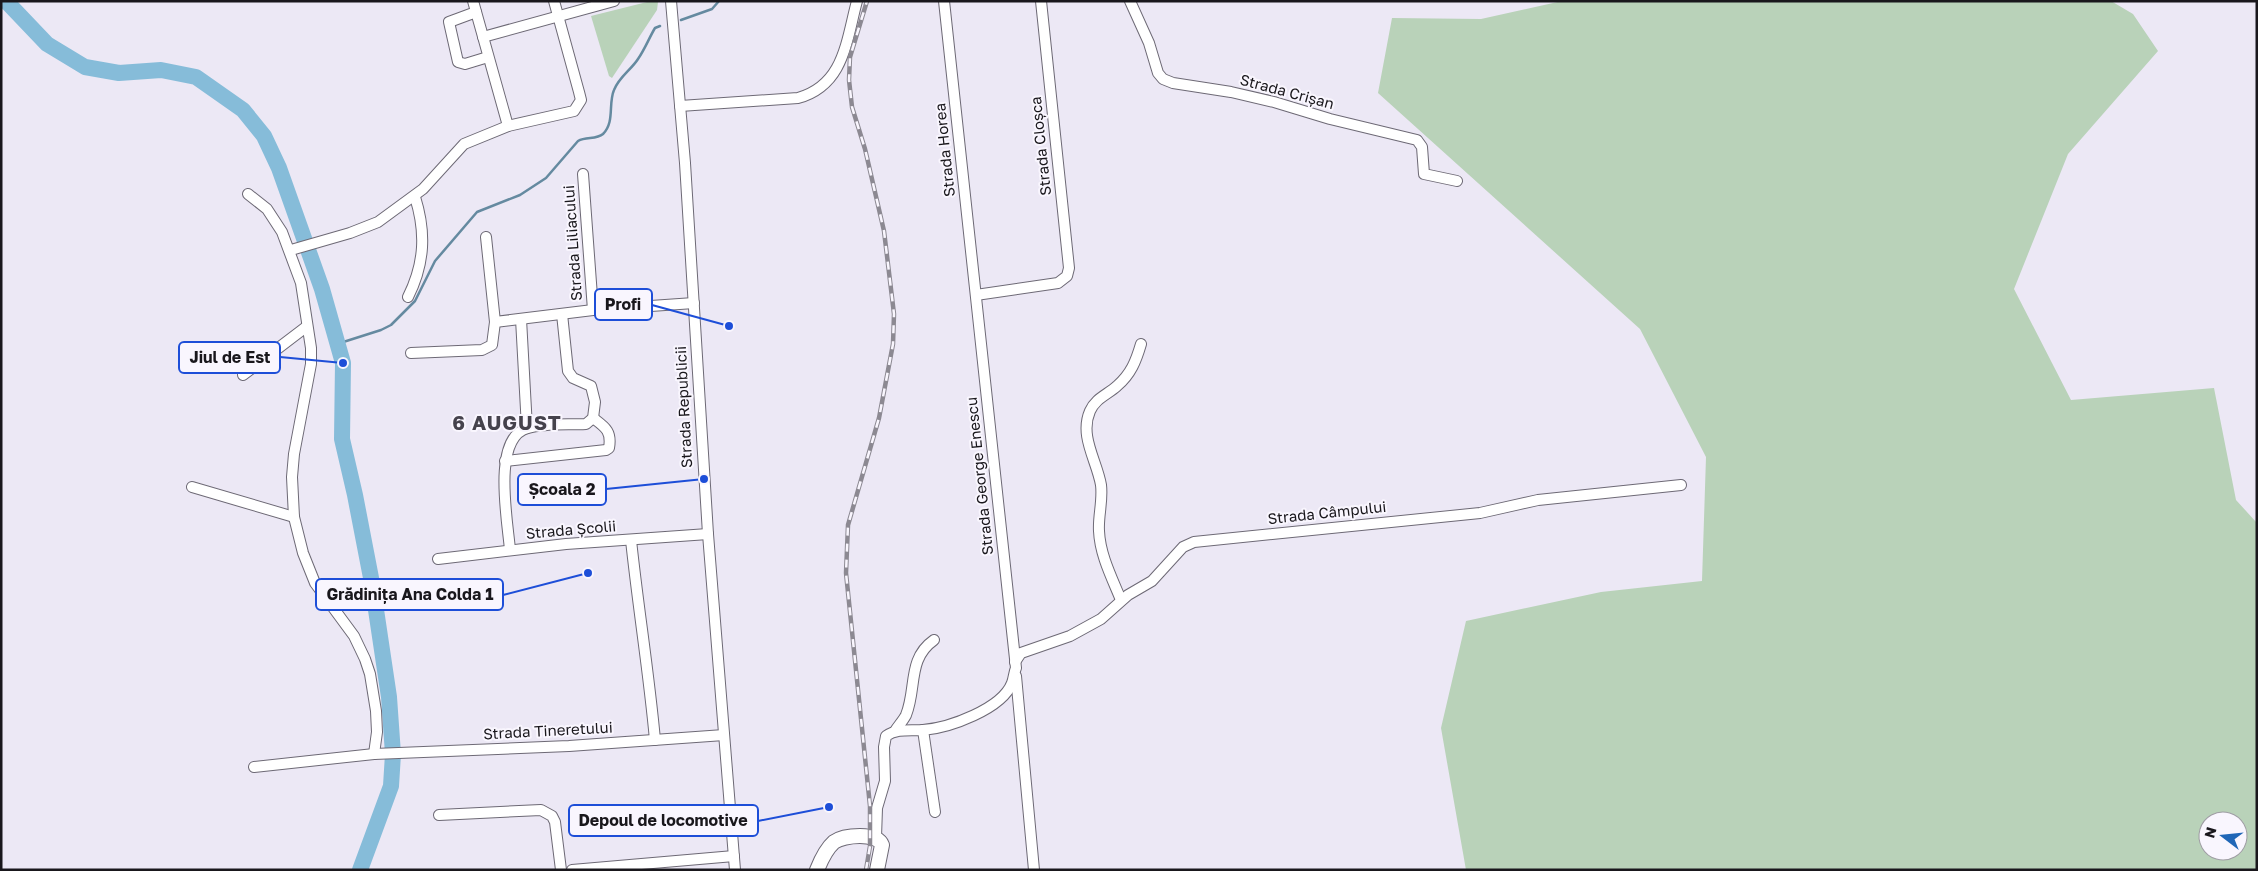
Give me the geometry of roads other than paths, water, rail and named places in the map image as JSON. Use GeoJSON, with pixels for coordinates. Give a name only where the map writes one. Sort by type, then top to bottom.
{"type":"FeatureCollection","features":[{"type":"Feature","properties":{"kind":"main road"},"geometry":{"type":"LineString","coordinates":[[817,870],[828,849],[837,840],[870,836],[876,837],[882,845],[877,870]]}},
{"type":"Feature","properties":{"kind":"street"},"geometry":{"type":"LineString","coordinates":[[473,1],[508,126]]}},
{"type":"Feature","properties":{"kind":"street"},"geometry":{"type":"LineString","coordinates":[[291,250],[365,228],[378,222],[415,197],[435,178],[456,151],[464,144],[508,126],[574,111],[581,100],[554,1]]}},
{"type":"Feature","properties":{"kind":"street"},"geometry":{"type":"LineString","coordinates":[[483,37],[614,1]]}},
{"type":"Feature","properties":{"kind":"street","name":"Strada Republicii"},"geometry":{"type":"LineString","coordinates":[[671,1],[694,303],[708,534],[735,870]]}},
{"type":"Feature","properties":{"kind":"street"},"geometry":{"type":"LineString","coordinates":[[680,106],[798,98],[813,94],[827,84],[837,70],[857,1]]}},
{"type":"Feature","properties":{"kind":"street","name":"Strada Horea"},"geometry":{"type":"LineString","coordinates":[[944,1],[976,295]]}},
{"type":"Feature","properties":{"kind":"street","name":"Strada Cloșca"},"geometry":{"type":"LineString","coordinates":[[976,295],[1058,283],[1064,280],[1069,268],[1041,1]]}},
{"type":"Feature","properties":{"kind":"street","name":"Strada Crișan"},"geometry":{"type":"LineString","coordinates":[[1130,1],[1149,43],[1158,73],[1163,79],[1173,83],[1231,92],[1274,102],[1330,119],[1418,140],[1422,147],[1424,174],[1457,181]]}},
{"type":"Feature","properties":{"kind":"street"},"geometry":{"type":"LineString","coordinates":[[476,12],[449,22],[458,62],[465,64],[488,57]]}},
{"type":"Feature","properties":{"kind":"street","name":"Strada Liliacului"},"geometry":{"type":"LineString","coordinates":[[583,174],[593,310]]}},
{"type":"Feature","properties":{"kind":"street"},"geometry":{"type":"LineString","coordinates":[[248,194],[271,214],[291,250],[304,296],[306,327],[311,348],[311,364],[294,454],[292,477],[294,517],[303,553],[315,583],[329,605],[354,636],[365,659],[372,684],[376,711],[378,753]]}},
{"type":"Feature","properties":{"kind":"street"},"geometry":{"type":"LineString","coordinates":[[408,297],[418,277],[423,251],[422,220],[415,197]]}},
{"type":"Feature","properties":{"kind":"street"},"geometry":{"type":"LineString","coordinates":[[410,353],[489,349],[494,338],[495,322],[486,237]]}},
{"type":"Feature","properties":{"kind":"street","name":"Strada George Enescu"},"geometry":{"type":"LineString","coordinates":[[976,295],[1015,661],[1034,870]]}},
{"type":"Feature","properties":{"kind":"street"},"geometry":{"type":"LineString","coordinates":[[495,322],[593,310],[694,303]]}},
{"type":"Feature","properties":{"kind":"street"},"geometry":{"type":"LineString","coordinates":[[510,550],[505,462],[508,447],[514,437],[527,428],[586,424],[593,418],[594,402],[591,386],[573,378],[568,371],[562,314]]}},
{"type":"Feature","properties":{"kind":"street"},"geometry":{"type":"LineString","coordinates":[[521,319],[527,428]]}},
{"type":"Feature","properties":{"kind":"street"},"geometry":{"type":"LineString","coordinates":[[243,375],[306,327]]}},
{"type":"Feature","properties":{"kind":"street"},"geometry":{"type":"LineString","coordinates":[[1121,600],[1103,557],[1099,532],[1101,484],[1088,441],[1087,426],[1089,412],[1097,399],[1116,387],[1131,370],[1141,344]]}},
{"type":"Feature","properties":{"kind":"street"},"geometry":{"type":"LineString","coordinates":[[505,462],[606,450],[609,448],[610,434],[607,428],[593,418]]}},
{"type":"Feature","properties":{"kind":"street","name":"Strada Câmpului"},"geometry":{"type":"LineString","coordinates":[[1015,661],[1021,653],[1070,636],[1094,624],[1113,611],[1121,600],[1152,581],[1183,547],[1194,542],[1480,513],[1538,500],[1681,485]]}},
{"type":"Feature","properties":{"kind":"street"},"geometry":{"type":"LineString","coordinates":[[192,487],[294,517]]}},
{"type":"Feature","properties":{"kind":"street","name":"Strada Școlii"},"geometry":{"type":"LineString","coordinates":[[438,559],[510,550],[708,534]]}},
{"type":"Feature","properties":{"kind":"street"},"geometry":{"type":"LineString","coordinates":[[631,540],[637,600],[648,663],[655,740]]}},
{"type":"Feature","properties":{"kind":"street"},"geometry":{"type":"LineString","coordinates":[[876,837],[877,808],[885,780],[884,741],[888,735],[895,731],[905,716],[913,670],[918,657],[926,645],[934,640]]}},
{"type":"Feature","properties":{"kind":"street"},"geometry":{"type":"LineString","coordinates":[[895,731],[924,730],[957,722],[996,702],[1012,684],[1015,661]]}},
{"type":"Feature","properties":{"kind":"street"},"geometry":{"type":"LineString","coordinates":[[924,730],[935,812]]}},
{"type":"Feature","properties":{"kind":"street","name":"Strada Tineretului"},"geometry":{"type":"LineString","coordinates":[[254,767],[378,753],[569,746],[724,735]]}},
{"type":"Feature","properties":{"kind":"street"},"geometry":{"type":"LineString","coordinates":[[439,815],[541,810],[548,812],[554,822],[561,870]]}},
{"type":"Feature","properties":{"kind":"street"},"geometry":{"type":"LineString","coordinates":[[578,870],[682,865],[734,856]]}},
{"type":"Feature","properties":{"kind":"waterway"},"geometry":{"type":"LineString","coordinates":[[6,1],[47,44],[85,67],[119,73],[161,70],[196,77],[243,110],[264,136],[279,168],[322,289],[343,363],[342,439],[372,583],[389,697],[393,754],[391,786],[360,870]]}},
{"type":"Feature","properties":{"kind":"waterway"},"geometry":{"type":"LineString","coordinates":[[681,20],[712,9],[719,1]]}},
{"type":"Feature","properties":{"kind":"waterway"},"geometry":{"type":"LineString","coordinates":[[337,344],[391,325],[415,301],[435,261],[477,212],[520,195],[546,178],[578,141],[603,134],[609,124],[612,95],[616,85],[638,59],[655,28],[660,26]]}},
{"type":"Feature","properties":{"kind":"railway"},"geometry":{"type":"LineString","coordinates":[[866,870],[870,846],[870,806],[846,573],[848,525],[879,418],[893,344],[894,314],[884,231],[865,149],[852,107],[849,80],[850,57],[867,1]]}},
{"type":"Feature","properties":{"kind":"place","name":"Profi"},"geometry":{"type":"Point","coordinates":[729,326]}},
{"type":"Feature","properties":{"kind":"place","name":"Jiul de Est"},"geometry":{"type":"Point","coordinates":[343,363]}},
{"type":"Feature","properties":{"kind":"place","name":"Școala 2"},"geometry":{"type":"Point","coordinates":[704,479]}},
{"type":"Feature","properties":{"kind":"place","name":"Grădinița Ana Colda 1"},"geometry":{"type":"Point","coordinates":[588,573]}},
{"type":"Feature","properties":{"kind":"place","name":"Depoul de locomotive"},"geometry":{"type":"Point","coordinates":[829,807]}},
{"type":"Feature","properties":{"kind":"district","name":"6 AUGUST"},"geometry":{"type":"Point","coordinates":[507,423]}}]}
